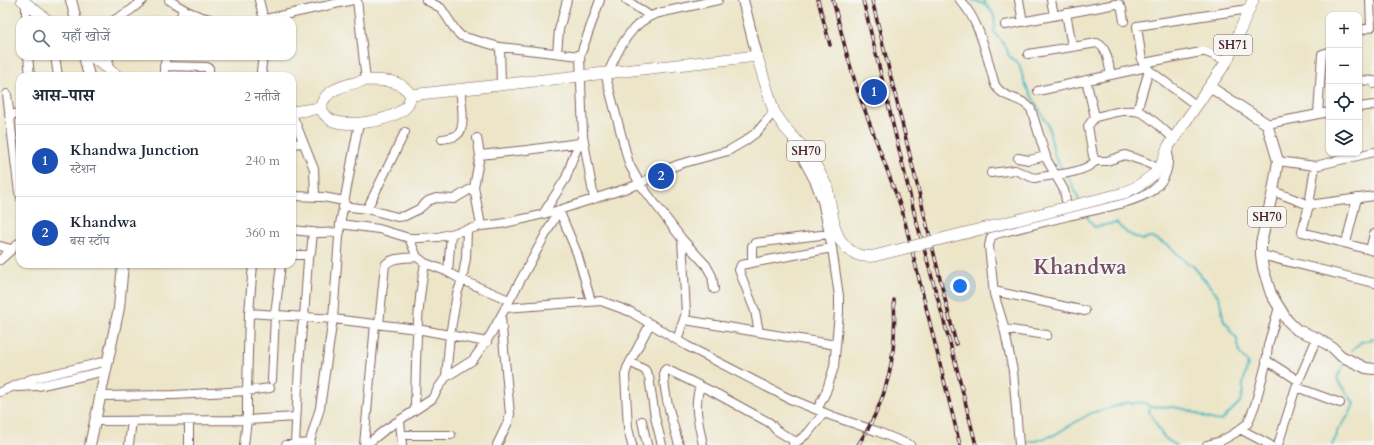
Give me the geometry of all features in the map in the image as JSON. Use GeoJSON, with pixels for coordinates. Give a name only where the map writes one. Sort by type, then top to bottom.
{"type":"FeatureCollection","features":[{"type":"Feature","properties":{"kind":"highway"},"geometry":{"type":"LineString","coordinates":[[24,1],[42,16]]}},
{"type":"Feature","properties":{"kind":"highway","name":"SH71"},"geometry":{"type":"LineString","coordinates":[[1210,87],[1227,61],[1251,4]]}},
{"type":"Feature","properties":{"kind":"highway"},"geometry":{"type":"LineString","coordinates":[[411,95],[757,56]]}},
{"type":"Feature","properties":{"kind":"highway","name":"SH70"},"geometry":{"type":"LineString","coordinates":[[757,56],[774,112],[786,129],[806,151],[827,186],[835,229],[840,240],[848,249],[861,256],[874,256],[1124,193],[1138,186],[1157,172]]}},
{"type":"Feature","properties":{"kind":"highway"},"geometry":{"type":"LineString","coordinates":[[96,60],[112,72]]}},
{"type":"Feature","properties":{"kind":"highway"},"geometry":{"type":"LineString","coordinates":[[366,80],[398,82],[406,88],[411,95],[410,102],[398,113],[372,122],[343,123],[332,121],[327,118],[321,108],[324,99],[341,87],[366,80]]}},
{"type":"Feature","properties":{"kind":"highway"},"geometry":{"type":"LineString","coordinates":[[1157,172],[1171,143],[1210,87]]}},
{"type":"Feature","properties":{"kind":"highway"},"geometry":{"type":"LineString","coordinates":[[296,112],[321,108]]}},
{"type":"Feature","properties":{"kind":"main road"},"geometry":{"type":"LineString","coordinates":[[71,0],[75,16]]}},
{"type":"Feature","properties":{"kind":"main road","name":"SH70"},"geometry":{"type":"LineString","coordinates":[[743,0],[757,56]]}},
{"type":"Feature","properties":{"kind":"main road"},"geometry":{"type":"LineString","coordinates":[[85,60],[88,72]]}},
{"type":"Feature","properties":{"kind":"main road"},"geometry":{"type":"LineString","coordinates":[[1210,87],[1267,124]]}},
{"type":"Feature","properties":{"kind":"main road","name":"SH70"},"geometry":{"type":"LineString","coordinates":[[1267,124],[1278,161],[1261,243],[1262,268],[1269,288],[1287,320],[1297,330],[1317,338],[1369,366]]}},
{"type":"Feature","properties":{"kind":"main road"},"geometry":{"type":"LineString","coordinates":[[90,445],[119,308],[124,268]]}},
{"type":"Feature","properties":{"kind":"street"},"geometry":{"type":"LineString","coordinates":[[121,16],[143,0]]}},
{"type":"Feature","properties":{"kind":"street"},"geometry":{"type":"LineString","coordinates":[[169,0],[183,10],[198,16]]}},
{"type":"Feature","properties":{"kind":"street"},"geometry":{"type":"LineString","coordinates":[[259,0],[263,16]]}},
{"type":"Feature","properties":{"kind":"street"},"geometry":{"type":"LineString","coordinates":[[282,16],[354,0]]}},
{"type":"Feature","properties":{"kind":"street"},"geometry":{"type":"LineString","coordinates":[[357,0],[366,80]]}},
{"type":"Feature","properties":{"kind":"street"},"geometry":{"type":"LineString","coordinates":[[426,0],[438,6],[445,12],[460,36],[500,47],[580,56]]}},
{"type":"Feature","properties":{"kind":"street"},"geometry":{"type":"LineString","coordinates":[[557,53],[559,30],[567,0]]}},
{"type":"Feature","properties":{"kind":"street"},"geometry":{"type":"LineString","coordinates":[[594,199],[581,139],[580,56],[600,0]]}},
{"type":"Feature","properties":{"kind":"street"},"geometry":{"type":"LineString","coordinates":[[626,0],[650,16]]}},
{"type":"Feature","properties":{"kind":"street"},"geometry":{"type":"LineString","coordinates":[[714,289],[710,271],[682,239],[640,184],[628,164],[606,73],[627,36],[635,27],[650,16],[718,0]]}},
{"type":"Feature","properties":{"kind":"street"},"geometry":{"type":"LineString","coordinates":[[960,0],[968,9],[979,32],[995,85],[998,90],[1004,95],[1025,103],[1031,109],[1050,167],[1064,190],[1069,216]]}},
{"type":"Feature","properties":{"kind":"street"},"geometry":{"type":"LineString","coordinates":[[1018,0],[1023,22]]}},
{"type":"Feature","properties":{"kind":"street"},"geometry":{"type":"LineString","coordinates":[[1052,0],[1054,15]]}},
{"type":"Feature","properties":{"kind":"street"},"geometry":{"type":"LineString","coordinates":[[1362,30],[1371,27],[1370,0]]}},
{"type":"Feature","properties":{"kind":"street"},"geometry":{"type":"LineString","coordinates":[[24,1],[26,16]]}},
{"type":"Feature","properties":{"kind":"street"},"geometry":{"type":"LineString","coordinates":[[1005,25],[1066,13],[1110,2],[1121,6],[1124,21]]}},
{"type":"Feature","properties":{"kind":"street"},"geometry":{"type":"LineString","coordinates":[[1196,106],[1146,67],[1142,61],[1137,26],[1251,4]]}},
{"type":"Feature","properties":{"kind":"street"},"geometry":{"type":"LineString","coordinates":[[131,10],[131,16]]}},
{"type":"Feature","properties":{"kind":"street"},"geometry":{"type":"LineString","coordinates":[[181,16],[183,10]]}},
{"type":"Feature","properties":{"kind":"street"},"geometry":{"type":"LineString","coordinates":[[1066,13],[1072,46]]}},
{"type":"Feature","properties":{"kind":"street"},"geometry":{"type":"LineString","coordinates":[[1028,54],[1097,43],[1102,45],[1106,52],[1111,75]]}},
{"type":"Feature","properties":{"kind":"street"},"geometry":{"type":"LineString","coordinates":[[500,47],[502,84]]}},
{"type":"Feature","properties":{"kind":"street"},"geometry":{"type":"LineString","coordinates":[[1038,90],[1146,67],[1201,52],[1206,52],[1227,61]]}},
{"type":"Feature","properties":{"kind":"street"},"geometry":{"type":"LineString","coordinates":[[1318,114],[1322,54],[1326,53]]}},
{"type":"Feature","properties":{"kind":"street"},"geometry":{"type":"LineString","coordinates":[[28,60],[30,72]]}},
{"type":"Feature","properties":{"kind":"street"},"geometry":{"type":"LineString","coordinates":[[56,60],[57,72]]}},
{"type":"Feature","properties":{"kind":"street"},"geometry":{"type":"LineString","coordinates":[[109,60],[113,72]]}},
{"type":"Feature","properties":{"kind":"street"},"geometry":{"type":"LineString","coordinates":[[165,60],[165,72]]}},
{"type":"Feature","properties":{"kind":"street"},"geometry":{"type":"LineString","coordinates":[[262,72],[263,60]]}},
{"type":"Feature","properties":{"kind":"street"},"geometry":{"type":"LineString","coordinates":[[164,66],[207,67],[208,72]]}},
{"type":"Feature","properties":{"kind":"street"},"geometry":{"type":"LineString","coordinates":[[1137,111],[1146,67]]}},
{"type":"Feature","properties":{"kind":"street"},"geometry":{"type":"LineString","coordinates":[[1086,80],[1096,117]]}},
{"type":"Feature","properties":{"kind":"street"},"geometry":{"type":"LineString","coordinates":[[1362,80],[1374,82]]}},
{"type":"Feature","properties":{"kind":"street"},"geometry":{"type":"LineString","coordinates":[[442,140],[459,135],[462,131],[463,123],[460,89]]}},
{"type":"Feature","properties":{"kind":"street"},"geometry":{"type":"LineString","coordinates":[[7,94],[16,150]]}},
{"type":"Feature","properties":{"kind":"street"},"geometry":{"type":"LineString","coordinates":[[1362,107],[1374,105]]}},
{"type":"Feature","properties":{"kind":"street"},"geometry":{"type":"LineString","coordinates":[[1019,445],[1013,370],[994,291],[989,246],[991,237],[996,234],[1112,206],[1143,196],[1153,190],[1164,178],[1167,171],[1171,143],[1144,113],[1130,111],[1096,117],[1092,119],[1088,126],[1093,156],[1096,161]]}},
{"type":"Feature","properties":{"kind":"street"},"geometry":{"type":"LineString","coordinates":[[296,230],[313,232],[340,228],[379,229],[409,238],[428,238],[543,214],[640,184],[659,172],[680,164],[728,151],[757,132],[774,112]]}},
{"type":"Feature","properties":{"kind":"street"},"geometry":{"type":"LineString","coordinates":[[1267,124],[1326,113]]}},
{"type":"Feature","properties":{"kind":"street"},"geometry":{"type":"LineString","coordinates":[[10,115],[16,114]]}},
{"type":"Feature","properties":{"kind":"street"},"geometry":{"type":"LineString","coordinates":[[286,445],[310,444],[320,408],[333,319],[343,203],[356,147],[359,123]]}},
{"type":"Feature","properties":{"kind":"street"},"geometry":{"type":"LineString","coordinates":[[296,124],[314,169],[315,197]]}},
{"type":"Feature","properties":{"kind":"street"},"geometry":{"type":"LineString","coordinates":[[679,445],[666,395],[664,371],[668,369],[770,423],[776,430],[794,444],[808,433],[821,412],[834,367],[839,296],[832,248],[822,201],[815,182],[786,129]]}},
{"type":"Feature","properties":{"kind":"street"},"geometry":{"type":"LineString","coordinates":[[367,209],[405,132]]}},
{"type":"Feature","properties":{"kind":"street"},"geometry":{"type":"LineString","coordinates":[[476,138],[480,155],[474,188],[481,226]]}},
{"type":"Feature","properties":{"kind":"street"},"geometry":{"type":"LineString","coordinates":[[480,155],[527,150],[581,139]]}},
{"type":"Feature","properties":{"kind":"street"},"geometry":{"type":"LineString","coordinates":[[543,214],[566,178],[581,139]]}},
{"type":"Feature","properties":{"kind":"street"},"geometry":{"type":"LineString","coordinates":[[296,144],[303,143]]}},
{"type":"Feature","properties":{"kind":"street"},"geometry":{"type":"LineString","coordinates":[[1278,161],[1315,166],[1374,152]]}},
{"type":"Feature","properties":{"kind":"street"},"geometry":{"type":"LineString","coordinates":[[1018,158],[1029,160],[1046,156]]}},
{"type":"Feature","properties":{"kind":"street"},"geometry":{"type":"LineString","coordinates":[[991,174],[1015,170],[1034,178],[1068,173],[1089,167],[1096,161],[1107,161],[1125,156],[1143,161],[1157,172]]}},
{"type":"Feature","properties":{"kind":"street"},"geometry":{"type":"LineString","coordinates":[[1315,166],[1309,205],[1302,232],[1372,250],[1374,234]]}},
{"type":"Feature","properties":{"kind":"street"},"geometry":{"type":"LineString","coordinates":[[296,196],[315,197],[387,215],[405,216],[419,209],[428,201],[436,198],[454,199],[474,188]]}},
{"type":"Feature","properties":{"kind":"street"},"geometry":{"type":"LineString","coordinates":[[1273,191],[1309,205],[1374,196]]}},
{"type":"Feature","properties":{"kind":"street"},"geometry":{"type":"LineString","coordinates":[[1346,243],[1357,198]]}},
{"type":"Feature","properties":{"kind":"street"},"geometry":{"type":"LineString","coordinates":[[365,445],[386,429],[432,399],[446,377],[474,360],[487,342],[559,210]]}},
{"type":"Feature","properties":{"kind":"street"},"geometry":{"type":"LineString","coordinates":[[559,210],[577,253],[591,301]]}},
{"type":"Feature","properties":{"kind":"street"},"geometry":{"type":"LineString","coordinates":[[446,377],[450,335],[457,294],[462,280],[466,258],[466,230]]}},
{"type":"Feature","properties":{"kind":"street"},"geometry":{"type":"LineString","coordinates":[[295,444],[299,366],[308,257],[311,255],[313,232]]}},
{"type":"Feature","properties":{"kind":"street"},"geometry":{"type":"LineString","coordinates":[[448,272],[451,234]]}},
{"type":"Feature","properties":{"kind":"street"},"geometry":{"type":"LineString","coordinates":[[752,263],[752,246],[755,243],[829,234]]}},
{"type":"Feature","properties":{"kind":"street"},"geometry":{"type":"LineString","coordinates":[[409,238],[417,257],[425,263],[509,300]]}},
{"type":"Feature","properties":{"kind":"street"},"geometry":{"type":"LineString","coordinates":[[677,340],[685,320],[686,301],[682,239]]}},
{"type":"Feature","properties":{"kind":"street"},"geometry":{"type":"LineString","coordinates":[[0,260],[16,245]]}},
{"type":"Feature","properties":{"kind":"street"},"geometry":{"type":"LineString","coordinates":[[0,246],[11,249]]}},
{"type":"Feature","properties":{"kind":"street"},"geometry":{"type":"LineString","coordinates":[[759,332],[755,311],[739,270],[741,265],[832,248]]}},
{"type":"Feature","properties":{"kind":"street"},"geometry":{"type":"LineString","coordinates":[[1261,254],[1374,283]]}},
{"type":"Feature","properties":{"kind":"street"},"geometry":{"type":"LineString","coordinates":[[296,255],[306,255],[308,257]]}},
{"type":"Feature","properties":{"kind":"street"},"geometry":{"type":"LineString","coordinates":[[365,445],[377,324],[385,265],[394,260],[417,257]]}},
{"type":"Feature","properties":{"kind":"street"},"geometry":{"type":"LineString","coordinates":[[415,410],[417,329],[421,286],[425,263]]}},
{"type":"Feature","properties":{"kind":"street"},"geometry":{"type":"LineString","coordinates":[[244,445],[247,420],[249,313],[253,268]]}},
{"type":"Feature","properties":{"kind":"street"},"geometry":{"type":"LineString","coordinates":[[100,396],[174,395],[247,391],[271,384],[281,268]]}},
{"type":"Feature","properties":{"kind":"street"},"geometry":{"type":"LineString","coordinates":[[994,291],[1085,311]]}},
{"type":"Feature","properties":{"kind":"street"},"geometry":{"type":"LineString","coordinates":[[503,312],[591,301],[601,301],[613,304],[631,312],[677,340],[788,398],[821,412],[876,431],[910,445]]}},
{"type":"Feature","properties":{"kind":"street"},"geometry":{"type":"LineString","coordinates":[[1208,445],[1221,441],[1248,423],[1255,405],[1266,360],[1268,345],[1279,307]]}},
{"type":"Feature","properties":{"kind":"street"},"geometry":{"type":"LineString","coordinates":[[497,445],[508,422],[510,414],[503,312]]}},
{"type":"Feature","properties":{"kind":"street"},"geometry":{"type":"LineString","coordinates":[[249,313],[333,319],[377,324],[417,329],[487,342]]}},
{"type":"Feature","properties":{"kind":"street"},"geometry":{"type":"LineString","coordinates":[[685,320],[836,345]]}},
{"type":"Feature","properties":{"kind":"street"},"geometry":{"type":"LineString","coordinates":[[632,445],[628,428],[625,375],[630,362],[650,324]]}},
{"type":"Feature","properties":{"kind":"street"},"geometry":{"type":"LineString","coordinates":[[1004,329],[1047,335]]}},
{"type":"Feature","properties":{"kind":"street"},"geometry":{"type":"LineString","coordinates":[[1278,445],[1298,384],[1317,338]]}},
{"type":"Feature","properties":{"kind":"street"},"geometry":{"type":"LineString","coordinates":[[1266,360],[1298,384],[1340,404]]}},
{"type":"Feature","properties":{"kind":"street"},"geometry":{"type":"LineString","coordinates":[[630,362],[645,370],[650,377],[655,417],[662,445]]}},
{"type":"Feature","properties":{"kind":"street"},"geometry":{"type":"LineString","coordinates":[[0,391],[10,388],[38,386],[106,366]]}},
{"type":"Feature","properties":{"kind":"street"},"geometry":{"type":"LineString","coordinates":[[700,386],[697,395],[696,408],[703,445]]}},
{"type":"Feature","properties":{"kind":"street"},"geometry":{"type":"LineString","coordinates":[[96,421],[247,420],[296,417]]}},
{"type":"Feature","properties":{"kind":"street"},"geometry":{"type":"LineString","coordinates":[[400,420],[402,445]]}},
{"type":"Feature","properties":{"kind":"street"},"geometry":{"type":"LineString","coordinates":[[129,444],[132,421]]}},
{"type":"Feature","properties":{"kind":"street"},"geometry":{"type":"LineString","coordinates":[[189,421],[189,445]]}},
{"type":"Feature","properties":{"kind":"street"},"geometry":{"type":"LineString","coordinates":[[642,421],[646,445]]}},
{"type":"Feature","properties":{"kind":"street"},"geometry":{"type":"LineString","coordinates":[[1240,429],[1270,445]]}},
{"type":"Feature","properties":{"kind":"street"},"geometry":{"type":"LineString","coordinates":[[401,435],[450,434]]}},
{"type":"Feature","properties":{"kind":"waterway"},"geometry":{"type":"LineString","coordinates":[[972,0],[984,4]]}},
{"type":"Feature","properties":{"kind":"waterway"},"geometry":{"type":"LineString","coordinates":[[984,0],[994,16],[994,32],[1006,47],[1009,56],[1019,64],[1025,84],[1048,125],[1055,157],[1064,172]]}},
{"type":"Feature","properties":{"kind":"waterway"},"geometry":{"type":"LineString","coordinates":[[1067,176],[1079,200]]}},
{"type":"Feature","properties":{"kind":"waterway"},"geometry":{"type":"LineString","coordinates":[[1086,215],[1094,227],[1116,223],[1127,233],[1142,240],[1149,237],[1158,240],[1169,246],[1186,262],[1193,266],[1219,297],[1224,321],[1237,338],[1239,352],[1248,363],[1240,402],[1221,421],[1204,417],[1183,409],[1150,407]]}},
{"type":"Feature","properties":{"kind":"waterway"},"geometry":{"type":"LineString","coordinates":[[1352,350],[1361,342],[1374,339]]}},
{"type":"Feature","properties":{"kind":"waterway"},"geometry":{"type":"LineString","coordinates":[[1332,445],[1337,435],[1337,431],[1349,415],[1354,404],[1337,378],[1345,362]]}},
{"type":"Feature","properties":{"kind":"waterway"},"geometry":{"type":"LineString","coordinates":[[1025,445],[1028,441],[1036,441],[1054,435],[1091,413],[1127,402],[1133,404],[1142,402],[1148,405],[1150,407],[1149,412],[1165,438],[1176,445]]}},
{"type":"Feature","properties":{"kind":"railway"},"geometry":{"type":"LineString","coordinates":[[818,0],[830,45]]}},
{"type":"Feature","properties":{"kind":"railway"},"geometry":{"type":"LineString","coordinates":[[833,0],[858,92],[902,210],[960,445]]}},
{"type":"Feature","properties":{"kind":"railway"},"geometry":{"type":"LineString","coordinates":[[863,0],[915,216],[956,365],[976,445]]}},
{"type":"Feature","properties":{"kind":"railway"},"geometry":{"type":"LineString","coordinates":[[872,0],[956,344]]}},
{"type":"Feature","properties":{"kind":"railway"},"geometry":{"type":"LineString","coordinates":[[858,445],[869,428],[877,411],[889,376],[894,339],[894,300]]}},
{"type":"Feature","properties":{"kind":"place","name":"Khandwa Junction"},"geometry":{"type":"Point","coordinates":[874,92]}},
{"type":"Feature","properties":{"kind":"place","name":"Khandwa"},"geometry":{"type":"Point","coordinates":[661,176]}},
{"type":"Feature","properties":{"kind":"district","name":"Khandwa"},"geometry":{"type":"Point","coordinates":[1080,267]}}]}
